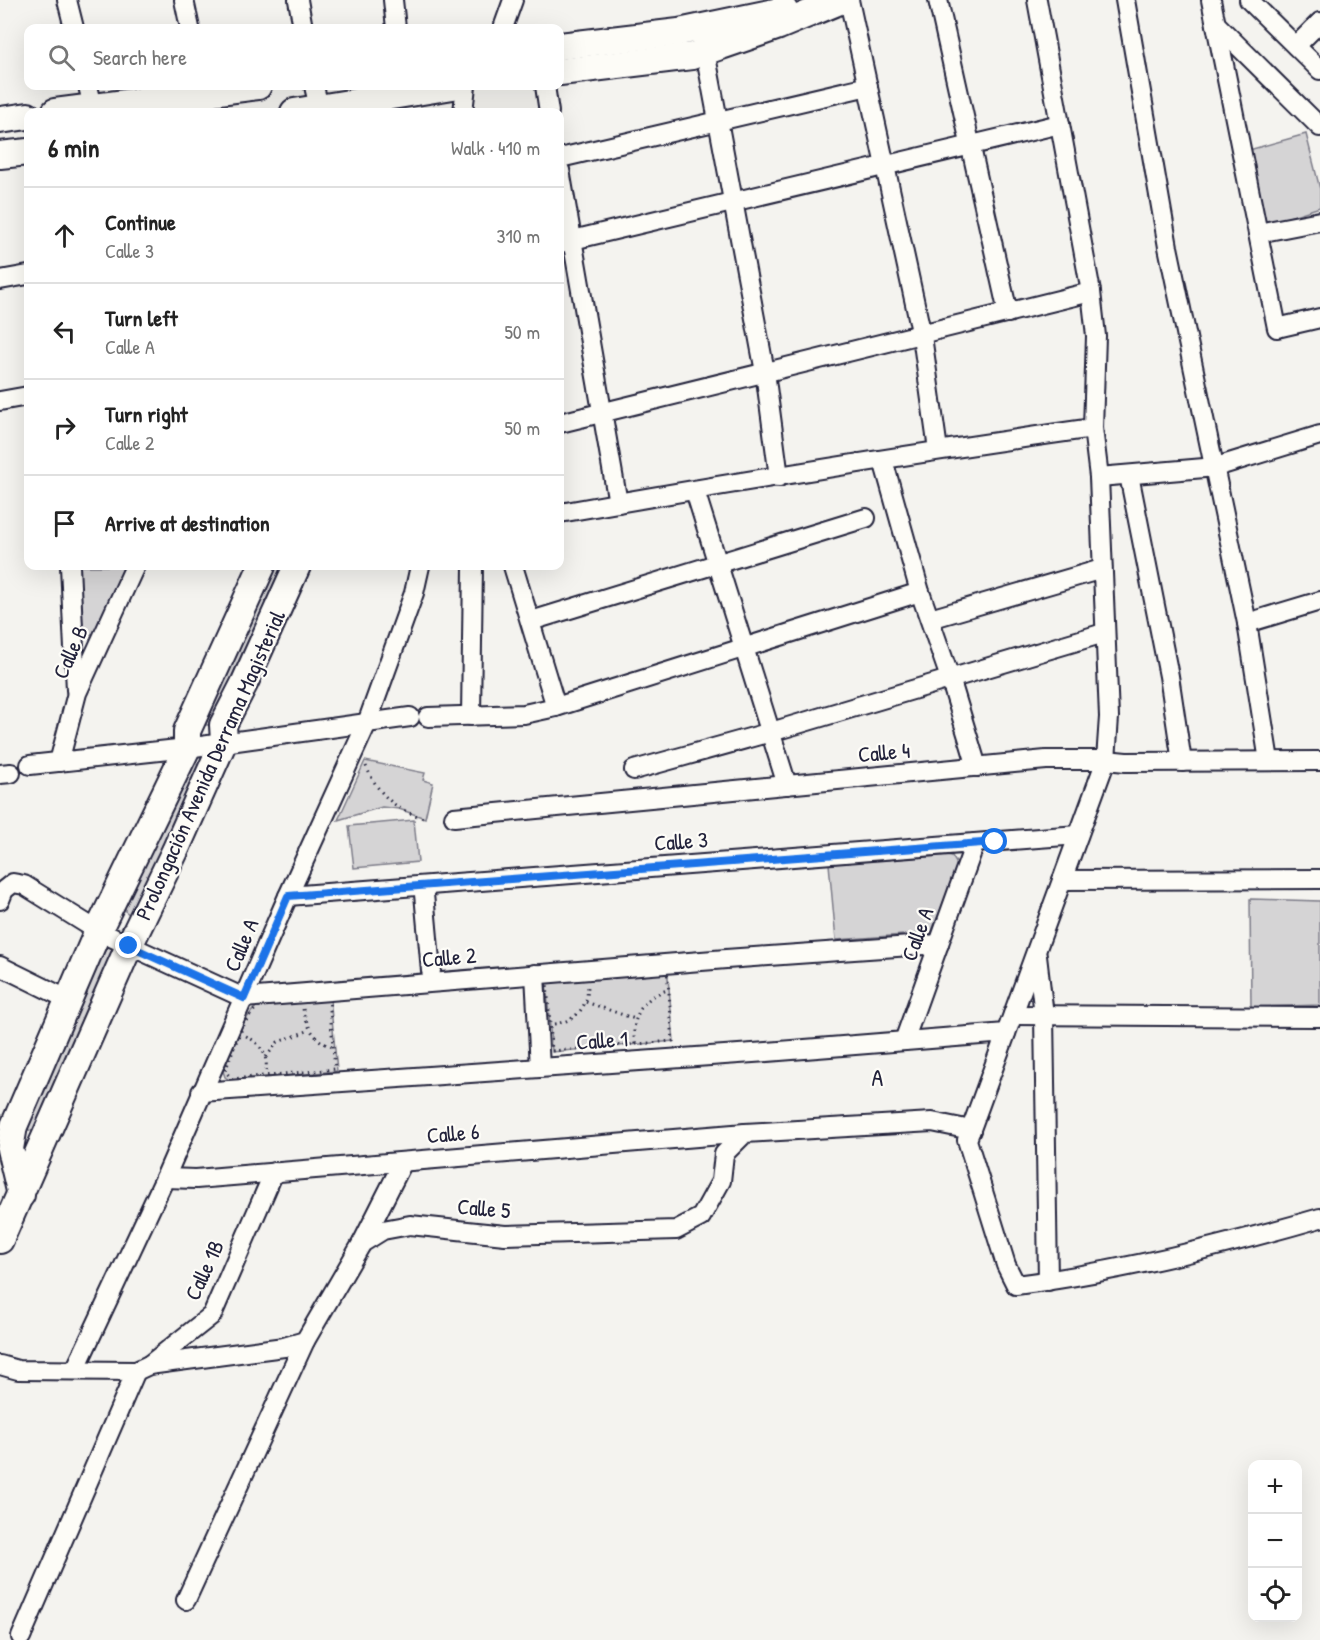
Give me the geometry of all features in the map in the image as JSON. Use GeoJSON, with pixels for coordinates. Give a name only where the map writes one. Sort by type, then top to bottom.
{"type":"FeatureCollection","features":[{"type":"Feature","properties":{"kind":"street"},"geometry":{"type":"LineString","coordinates":[[67,0],[73,24]]}},
{"type":"Feature","properties":{"kind":"street"},"geometry":{"type":"LineString","coordinates":[[184,0],[189,24]]}},
{"type":"Feature","properties":{"kind":"street"},"geometry":{"type":"LineString","coordinates":[[298,0],[302,24]]}},
{"type":"Feature","properties":{"kind":"street"},"geometry":{"type":"LineString","coordinates":[[393,0],[396,24]]}},
{"type":"Feature","properties":{"kind":"street"},"geometry":{"type":"LineString","coordinates":[[504,24],[513,0]]}},
{"type":"Feature","properties":{"kind":"street"},"geometry":{"type":"LineString","coordinates":[[564,46],[679,32],[834,0]]}},
{"type":"Feature","properties":{"kind":"street"},"geometry":{"type":"LineString","coordinates":[[741,19],[779,27],[842,0]]}},
{"type":"Feature","properties":{"kind":"street"},"geometry":{"type":"LineString","coordinates":[[849,0],[921,334],[938,450]]}},
{"type":"Feature","properties":{"kind":"street"},"geometry":{"type":"LineString","coordinates":[[938,0],[1008,312]]}},
{"type":"Feature","properties":{"kind":"street"},"geometry":{"type":"LineString","coordinates":[[1037,0],[1096,336],[1093,428],[1099,477],[1109,717],[1106,760],[967,1140],[1006,1265],[1016,1285],[1152,1261],[1255,1237],[1320,1218]]}},
{"type":"Feature","properties":{"kind":"street"},"geometry":{"type":"LineString","coordinates":[[1125,0],[1168,247],[1247,623],[1269,761]]}},
{"type":"Feature","properties":{"kind":"street"},"geometry":{"type":"LineString","coordinates":[[1211,0],[1277,328],[1320,318]]}},
{"type":"Feature","properties":{"kind":"street"},"geometry":{"type":"LineString","coordinates":[[1250,0],[1320,70]]}},
{"type":"Feature","properties":{"kind":"street"},"geometry":{"type":"LineString","coordinates":[[564,72],[692,56],[705,51],[741,19]]}},
{"type":"Feature","properties":{"kind":"street"},"geometry":{"type":"LineString","coordinates":[[1296,46],[1320,22]]}},
{"type":"Feature","properties":{"kind":"street"},"geometry":{"type":"LineString","coordinates":[[1216,24],[1320,127]]}},
{"type":"Feature","properties":{"kind":"street"},"geometry":{"type":"LineString","coordinates":[[705,51],[765,372],[779,477]]}},
{"type":"Feature","properties":{"kind":"street"},"geometry":{"type":"LineString","coordinates":[[564,157],[868,86]]}},
{"type":"Feature","properties":{"kind":"street"},"geometry":{"type":"LineString","coordinates":[[64,108],[90,96],[205,97],[239,90]]}},
{"type":"Feature","properties":{"kind":"street"},"geometry":{"type":"LineString","coordinates":[[300,108],[317,97],[374,106],[400,90]]}},
{"type":"Feature","properties":{"kind":"street"},"geometry":{"type":"LineString","coordinates":[[463,108],[466,90]]}},
{"type":"Feature","properties":{"kind":"street"},"geometry":{"type":"LineString","coordinates":[[546,90],[548,108]]}},
{"type":"Feature","properties":{"kind":"street"},"geometry":{"type":"LineString","coordinates":[[0,120],[24,117]]}},
{"type":"Feature","properties":{"kind":"street"},"geometry":{"type":"LineString","coordinates":[[566,241],[1060,124]]}},
{"type":"Feature","properties":{"kind":"street"},"geometry":{"type":"LineString","coordinates":[[0,155],[24,152]]}},
{"type":"Feature","properties":{"kind":"street"},"geometry":{"type":"LineString","coordinates":[[564,217],[566,241],[602,413],[618,503]]}},
{"type":"Feature","properties":{"kind":"street"},"geometry":{"type":"LineString","coordinates":[[1258,233],[1320,220]]}},
{"type":"Feature","properties":{"kind":"street"},"geometry":{"type":"LineString","coordinates":[[0,280],[24,276]]}},
{"type":"Feature","properties":{"kind":"street"},"geometry":{"type":"LineString","coordinates":[[564,422],[1090,292]]}},
{"type":"Feature","properties":{"kind":"street"},"geometry":{"type":"LineString","coordinates":[[0,401],[24,397]]}},
{"type":"Feature","properties":{"kind":"street"},"geometry":{"type":"LineString","coordinates":[[564,512],[938,450],[1093,428]]}},
{"type":"Feature","properties":{"kind":"street"},"geometry":{"type":"LineString","coordinates":[[1099,477],[1216,467],[1320,438]]}},
{"type":"Feature","properties":{"kind":"street"},"geometry":{"type":"LineString","coordinates":[[883,460],[920,592],[978,767]]}},
{"type":"Feature","properties":{"kind":"street"},"geometry":{"type":"LineString","coordinates":[[1129,476],[1168,676],[1182,762]]}},
{"type":"Feature","properties":{"kind":"street"},"geometry":{"type":"LineString","coordinates":[[695,491],[787,785]]}},
{"type":"Feature","properties":{"kind":"street"},"geometry":{"type":"LineString","coordinates":[[531,621],[866,518]]}},
{"type":"Feature","properties":{"kind":"street"},"geometry":{"type":"LineString","coordinates":[[930,619],[1102,569]]}},
{"type":"Feature","properties":{"kind":"street"},"geometry":{"type":"LineString","coordinates":[[70,570],[77,693]]}},
{"type":"Feature","properties":{"kind":"street","name":"Calle B"},"geometry":{"type":"LineString","coordinates":[[59,762],[77,693],[133,570]]}},
{"type":"Feature","properties":{"kind":"street","name":"Prolongación Avenida Derrama Magisterial"},"geometry":{"type":"LineString","coordinates":[[21,1195],[10,1149],[14,1126],[98,930],[187,748],[187,731],[260,570]]}},
{"type":"Feature","properties":{"kind":"street","name":"Prolongación Avenida Derrama Magisterial"},"geometry":{"type":"LineString","coordinates":[[0,1240],[129,946],[224,741],[223,725],[295,570]]}},
{"type":"Feature","properties":{"kind":"street","name":"Calle A"},"geometry":{"type":"LineString","coordinates":[[75,1370],[165,1178],[288,896],[367,723],[411,604],[419,570]]}},
{"type":"Feature","properties":{"kind":"street"},"geometry":{"type":"LineString","coordinates":[[471,716],[473,570]]}},
{"type":"Feature","properties":{"kind":"street"},"geometry":{"type":"LineString","coordinates":[[514,570],[556,707]]}},
{"type":"Feature","properties":{"kind":"street"},"geometry":{"type":"LineString","coordinates":[[30,765],[187,748],[224,741],[419,717],[524,714],[556,707],[920,592]]}},
{"type":"Feature","properties":{"kind":"street"},"geometry":{"type":"LineString","coordinates":[[1247,623],[1320,601]]}},
{"type":"Feature","properties":{"kind":"street"},"geometry":{"type":"LineString","coordinates":[[634,770],[771,732],[1104,633]]}},
{"type":"Feature","properties":{"kind":"street","name":"Calle 4"},"geometry":{"type":"LineString","coordinates":[[454,817],[1046,760],[1320,761]]}},
{"type":"Feature","properties":{"kind":"street","name":"Calle 3"},"geometry":{"type":"LineString","coordinates":[[288,896],[1078,835]]}},
{"type":"Feature","properties":{"kind":"street","name":"Calle A"},"geometry":{"type":"LineString","coordinates":[[904,1041],[975,843]]}},
{"type":"Feature","properties":{"kind":"street"},"geometry":{"type":"LineString","coordinates":[[1062,880],[1320,879]]}},
{"type":"Feature","properties":{"kind":"street","name":"Calle 2"},"geometry":{"type":"LineString","coordinates":[[0,900],[4,891],[13,883],[24,885],[129,946],[244,998],[939,944]]}},
{"type":"Feature","properties":{"kind":"street"},"geometry":{"type":"LineString","coordinates":[[424,894],[431,971]]}},
{"type":"Feature","properties":{"kind":"street"},"geometry":{"type":"LineString","coordinates":[[1036,951],[1044,1015],[1048,1281]]}},
{"type":"Feature","properties":{"kind":"street"},"geometry":{"type":"LineString","coordinates":[[0,966],[69,1000]]}},
{"type":"Feature","properties":{"kind":"street"},"geometry":{"type":"LineString","coordinates":[[535,974],[540,1068]]}},
{"type":"Feature","properties":{"kind":"street"},"geometry":{"type":"LineString","coordinates":[[1013,1015],[1320,1017]]}},
{"type":"Feature","properties":{"kind":"street","name":"Calle 1"},"geometry":{"type":"LineString","coordinates":[[201,1092],[1006,1033]]}},
{"type":"Feature","properties":{"kind":"street"},"geometry":{"type":"LineString","coordinates":[[745,1133],[932,1122],[971,1130]]}},
{"type":"Feature","properties":{"kind":"street","name":"Calle 6"},"geometry":{"type":"LineString","coordinates":[[165,1178],[196,1179],[745,1133]]}},
{"type":"Feature","properties":{"kind":"street","name":"Calle 5"},"geometry":{"type":"LineString","coordinates":[[362,1243],[383,1230],[410,1225],[505,1235],[676,1230],[701,1217],[721,1181],[724,1154],[745,1133]]}},
{"type":"Feature","properties":{"kind":"street"},"geometry":{"type":"LineString","coordinates":[[186,1600],[305,1341],[362,1243],[403,1162]]}},
{"type":"Feature","properties":{"kind":"street","name":"Calle 1B"},"geometry":{"type":"LineString","coordinates":[[143,1368],[212,1315],[274,1172]]}},
{"type":"Feature","properties":{"kind":"street"},"geometry":{"type":"LineString","coordinates":[[0,1365],[18,1370],[143,1368],[272,1349],[305,1341]]}},
{"type":"Feature","properties":{"kind":"street"},"geometry":{"type":"LineString","coordinates":[[21,1636],[143,1368]]}},
{"type":"Feature","properties":{"kind":"path"},"geometry":{"type":"LineString","coordinates":[[365,762],[373,782],[392,804],[424,818]]}},
{"type":"Feature","properties":{"kind":"path"},"geometry":{"type":"LineString","coordinates":[[667,969],[673,1041],[552,1052],[547,983],[549,980],[587,977],[667,969]]}},
{"type":"Feature","properties":{"kind":"path"},"geometry":{"type":"LineString","coordinates":[[550,1025],[577,1016],[586,1002],[587,977]]}},
{"type":"Feature","properties":{"kind":"path"},"geometry":{"type":"LineString","coordinates":[[635,1044],[633,1035],[638,1011],[655,994],[668,990]]}},
{"type":"Feature","properties":{"kind":"path"},"geometry":{"type":"LineString","coordinates":[[329,998],[335,1069],[232,1079],[225,1071],[241,1033],[248,1018],[261,1004],[329,998]]}},
{"type":"Feature","properties":{"kind":"path"},"geometry":{"type":"LineString","coordinates":[[301,1001],[310,1030],[320,1041],[333,1047]]}},
{"type":"Feature","properties":{"kind":"path"},"geometry":{"type":"LineString","coordinates":[[586,1002],[635,1020]]}},
{"type":"Feature","properties":{"kind":"path"},"geometry":{"type":"LineString","coordinates":[[265,1076],[266,1057],[278,1042],[310,1030]]}},
{"type":"Feature","properties":{"kind":"path"},"geometry":{"type":"LineString","coordinates":[[241,1033],[257,1043],[266,1057]]}},
{"type":"Feature","properties":{"kind":"shaded area"},"geometry":{"type":"Polygon","coordinates":[[[1306,134],[1320,189],[1320,207],[1264,225],[1249,150],[1306,134]]]}},
{"type":"Feature","properties":{"kind":"shaded area"},"geometry":{"type":"Polygon","coordinates":[[[79,570],[126,570],[96,633],[88,635],[83,629],[79,570]]]}},
{"type":"Feature","properties":{"kind":"shaded area"},"geometry":{"type":"Polygon","coordinates":[[[270,570],[283,570],[214,725],[205,725],[203,722],[270,570]]]}},
{"type":"Feature","properties":{"kind":"shaded area"},"geometry":{"type":"Polygon","coordinates":[[[194,761],[201,765],[133,915],[130,915],[125,911],[125,907],[188,767],[194,761]]]}},
{"type":"Feature","properties":{"kind":"shaded area"},"geometry":{"type":"Polygon","coordinates":[[[365,761],[425,773],[423,780],[433,783],[425,818],[399,809],[382,807],[338,820],[365,761]]]}},
{"type":"Feature","properties":{"kind":"shaded area"},"geometry":{"type":"Polygon","coordinates":[[[414,820],[418,862],[354,868],[349,826],[414,820]]]}},
{"type":"Feature","properties":{"kind":"shaded area"},"geometry":{"type":"Polygon","coordinates":[[[952,856],[958,866],[931,933],[836,940],[829,864],[952,856]]]}},
{"type":"Feature","properties":{"kind":"shaded area"},"geometry":{"type":"Polygon","coordinates":[[[1250,899],[1320,901],[1320,1005],[1251,1007],[1250,899]]]}},
{"type":"Feature","properties":{"kind":"shaded area"},"geometry":{"type":"Polygon","coordinates":[[[108,947],[116,949],[34,1132],[22,1127],[103,953],[108,947]]]}},
{"type":"Feature","properties":{"kind":"shaded area"},"geometry":{"type":"Polygon","coordinates":[[[667,968],[674,1041],[552,1052],[546,981],[667,968]]]}},
{"type":"Feature","properties":{"kind":"shaded area"},"geometry":{"type":"Polygon","coordinates":[[[330,997],[337,1071],[231,1081],[225,1077],[223,1071],[238,1034],[248,1016],[261,1003],[330,997]]]}},
{"type":"Feature","properties":{"kind":"district","name":"A"},"geometry":{"type":"Point","coordinates":[878,1078]}},
{"type":"Feature","properties":{"kind":"route"},"geometry":{"type":"LineString","coordinates":[[129,946],[244,998],[288,896],[563,873],[995,842]]}}]}
